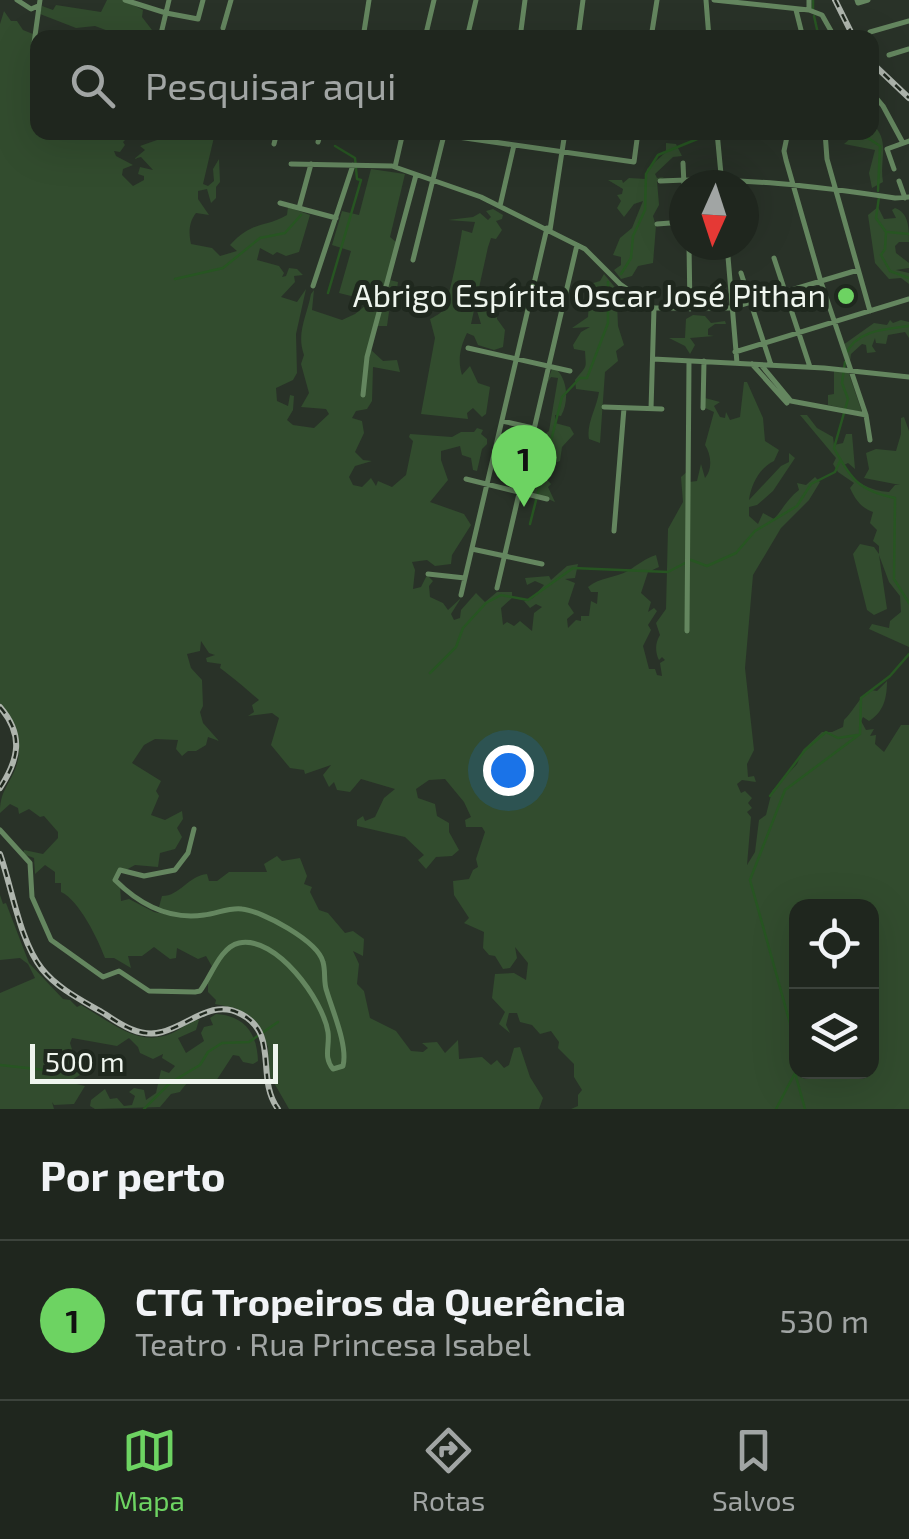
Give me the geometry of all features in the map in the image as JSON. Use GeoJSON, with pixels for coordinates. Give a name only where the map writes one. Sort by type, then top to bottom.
{"type":"FeatureCollection","features":[{"type":"Feature","properties":{"kind":"street"},"geometry":{"type":"LineString","coordinates":[[17,0],[28,8],[39,3],[37,30]]}},
{"type":"Feature","properties":{"kind":"street"},"geometry":{"type":"LineString","coordinates":[[125,0],[198,20],[203,0]]}},
{"type":"Feature","properties":{"kind":"street"},"geometry":{"type":"LineString","coordinates":[[162,30],[169,0]]}},
{"type":"Feature","properties":{"kind":"street"},"geometry":{"type":"LineString","coordinates":[[223,28],[230,0]]}},
{"type":"Feature","properties":{"kind":"street"},"geometry":{"type":"LineString","coordinates":[[364,30],[369,0]]}},
{"type":"Feature","properties":{"kind":"street"},"geometry":{"type":"LineString","coordinates":[[425,0],[433,1],[427,30]]}},
{"type":"Feature","properties":{"kind":"street"},"geometry":{"type":"LineString","coordinates":[[469,30],[476,0]]}},
{"type":"Feature","properties":{"kind":"street"},"geometry":{"type":"LineString","coordinates":[[521,30],[525,0]]}},
{"type":"Feature","properties":{"kind":"street"},"geometry":{"type":"LineString","coordinates":[[579,30],[583,0]]}},
{"type":"Feature","properties":{"kind":"street"},"geometry":{"type":"LineString","coordinates":[[653,30],[657,0]]}},
{"type":"Feature","properties":{"kind":"street"},"geometry":{"type":"LineString","coordinates":[[706,0],[708,30]]}},
{"type":"Feature","properties":{"kind":"street"},"geometry":{"type":"LineString","coordinates":[[714,0],[809,10],[822,15],[830,30]]}},
{"type":"Feature","properties":{"kind":"street"},"geometry":{"type":"LineString","coordinates":[[809,0],[809,10]]}},
{"type":"Feature","properties":{"kind":"street"},"geometry":{"type":"LineString","coordinates":[[858,2],[868,0]]}},
{"type":"Feature","properties":{"kind":"street"},"geometry":{"type":"LineString","coordinates":[[796,10],[801,30]]}},
{"type":"Feature","properties":{"kind":"street"},"geometry":{"type":"LineString","coordinates":[[876,30],[909,20]]}},
{"type":"Feature","properties":{"kind":"street"},"geometry":{"type":"LineString","coordinates":[[888,55],[909,49]]}},
{"type":"Feature","properties":{"kind":"street"},"geometry":{"type":"LineString","coordinates":[[879,101],[906,142],[887,148],[894,169]]}},
{"type":"Feature","properties":{"kind":"street"},"geometry":{"type":"LineString","coordinates":[[274,144],[275,140]]}},
{"type":"Feature","properties":{"kind":"street"},"geometry":{"type":"LineString","coordinates":[[395,167],[401,140]]}},
{"type":"Feature","properties":{"kind":"street"},"geometry":{"type":"LineString","coordinates":[[414,260],[443,140]]}},
{"type":"Feature","properties":{"kind":"street"},"geometry":{"type":"LineString","coordinates":[[483,140],[634,162],[637,140]]}},
{"type":"Feature","properties":{"kind":"street"},"geometry":{"type":"LineString","coordinates":[[460,594],[548,229],[563,140]]}},
{"type":"Feature","properties":{"kind":"street"},"geometry":{"type":"LineString","coordinates":[[718,140],[721,170]]}},
{"type":"Feature","properties":{"kind":"street"},"geometry":{"type":"LineString","coordinates":[[786,140],[784,150],[792,182],[866,415],[870,440]]}},
{"type":"Feature","properties":{"kind":"street"},"geometry":{"type":"LineString","coordinates":[[826,140],[827,160],[870,311]]}},
{"type":"Feature","properties":{"kind":"street"},"geometry":{"type":"LineString","coordinates":[[500,206],[514,145]]}},
{"type":"Feature","properties":{"kind":"street"},"geometry":{"type":"LineString","coordinates":[[683,163],[683,170]]}},
{"type":"Feature","properties":{"kind":"street"},"geometry":{"type":"LineString","coordinates":[[290,164],[395,167],[500,206],[577,244],[601,262],[620,284],[654,308],[731,308],[858,270]]}},
{"type":"Feature","properties":{"kind":"street"},"geometry":{"type":"LineString","coordinates":[[299,208],[312,164]]}},
{"type":"Feature","properties":{"kind":"street"},"geometry":{"type":"LineString","coordinates":[[314,286],[353,165]]}},
{"type":"Feature","properties":{"kind":"street"},"geometry":{"type":"LineString","coordinates":[[363,396],[367,357],[416,174]]}},
{"type":"Feature","properties":{"kind":"street"},"geometry":{"type":"LineString","coordinates":[[660,181],[669,181]]}},
{"type":"Feature","properties":{"kind":"street"},"geometry":{"type":"LineString","coordinates":[[899,181],[907,198]]}},
{"type":"Feature","properties":{"kind":"street"},"geometry":{"type":"LineString","coordinates":[[759,182],[792,182],[907,198]]}},
{"type":"Feature","properties":{"kind":"street"},"geometry":{"type":"LineString","coordinates":[[280,203],[336,218]]}},
{"type":"Feature","properties":{"kind":"street"},"geometry":{"type":"LineString","coordinates":[[657,224],[669,223]]}},
{"type":"Feature","properties":{"kind":"street"},"geometry":{"type":"LineString","coordinates":[[497,588],[577,244]]}},
{"type":"Feature","properties":{"kind":"street"},"geometry":{"type":"LineString","coordinates":[[774,258],[810,367]]}},
{"type":"Feature","properties":{"kind":"street"},"geometry":{"type":"LineString","coordinates":[[689,260],[690,310]]}},
{"type":"Feature","properties":{"kind":"street"},"geometry":{"type":"LineString","coordinates":[[728,260],[737,363]]}},
{"type":"Feature","properties":{"kind":"street"},"geometry":{"type":"LineString","coordinates":[[741,273],[771,365]]}},
{"type":"Feature","properties":{"kind":"street"},"geometry":{"type":"LineString","coordinates":[[532,294],[564,302]]}},
{"type":"Feature","properties":{"kind":"street"},"geometry":{"type":"LineString","coordinates":[[735,352],[909,299]]}},
{"type":"Feature","properties":{"kind":"street"},"geometry":{"type":"LineString","coordinates":[[651,409],[654,308]]}},
{"type":"Feature","properties":{"kind":"street"},"geometry":{"type":"LineString","coordinates":[[468,348],[570,371]]}},
{"type":"Feature","properties":{"kind":"street"},"geometry":{"type":"LineString","coordinates":[[653,360],[810,367],[909,377]]}},
{"type":"Feature","properties":{"kind":"street"},"geometry":{"type":"LineString","coordinates":[[687,631],[689,360]]}},
{"type":"Feature","properties":{"kind":"street"},"geometry":{"type":"LineString","coordinates":[[703,408],[704,361]]}},
{"type":"Feature","properties":{"kind":"street"},"geometry":{"type":"LineString","coordinates":[[752,364],[796,403],[866,415]]}},
{"type":"Feature","properties":{"kind":"street"},"geometry":{"type":"LineString","coordinates":[[761,365],[786,403]]}},
{"type":"Feature","properties":{"kind":"street"},"geometry":{"type":"LineString","coordinates":[[604,408],[662,409]]}},
{"type":"Feature","properties":{"kind":"street"},"geometry":{"type":"LineString","coordinates":[[614,530],[624,408]]}},
{"type":"Feature","properties":{"kind":"street"},"geometry":{"type":"LineString","coordinates":[[502,421],[534,428]]}},
{"type":"Feature","properties":{"kind":"street"},"geometry":{"type":"LineString","coordinates":[[466,480],[547,499]]}},
{"type":"Feature","properties":{"kind":"street"},"geometry":{"type":"LineString","coordinates":[[472,549],[542,564]]}},
{"type":"Feature","properties":{"kind":"street"},"geometry":{"type":"LineString","coordinates":[[428,574],[464,578]]}},
{"type":"Feature","properties":{"kind":"street"},"geometry":{"type":"LineString","coordinates":[[0,830],[30,864],[32,897],[51,940],[93,972],[104,977],[115,971],[123,972],[156,993],[195,992],[200,991],[234,945],[258,946],[298,972],[318,1004],[328,1031],[328,1063],[333,1069],[343,1066],[344,1054],[324,985],[323,960],[316,949],[278,922],[244,909],[192,916],[165,912],[133,897],[115,880],[120,870],[144,876],[175,870],[188,854],[194,829]]}},
{"type":"Feature","properties":{"kind":"green space"},"geometry":{"type":"Polygon","coordinates":[[[107,0],[124,0],[143,10],[142,17],[152,30],[76,28],[40,14],[42,6],[53,10],[56,5],[101,12],[107,0]]]}},
{"type":"Feature","properties":{"kind":"green space"},"geometry":{"type":"Polygon","coordinates":[[[4,11],[11,21],[17,21],[30,33],[30,140],[125,140],[120,152],[114,151],[133,165],[123,169],[122,175],[133,186],[144,180],[138,174],[140,167],[153,170],[141,157],[134,159],[145,150],[140,146],[157,140],[213,140],[203,184],[208,186],[214,181],[213,169],[219,159],[216,198],[211,203],[207,189],[198,191],[198,199],[209,215],[196,213],[190,229],[191,244],[212,248],[220,256],[237,251],[230,245],[245,232],[287,215],[288,207],[310,215],[299,252],[273,255],[260,248],[257,260],[279,266],[282,277],[289,268],[303,275],[294,276],[295,282],[281,297],[297,302],[306,289],[296,334],[297,373],[293,380],[276,388],[277,401],[288,406],[290,395],[294,396],[287,420],[293,425],[314,428],[329,414],[326,409],[301,407],[309,393],[301,364],[301,339],[311,294],[314,290],[312,310],[342,320],[371,301],[339,293],[351,251],[332,245],[342,211],[359,215],[371,169],[405,174],[390,237],[396,242],[390,280],[398,282],[397,289],[383,303],[389,312],[387,326],[376,326],[369,348],[383,361],[397,360],[400,372],[373,367],[372,401],[352,418],[362,421],[364,433],[355,452],[363,460],[372,461],[355,466],[349,477],[353,485],[362,487],[371,478],[376,486],[378,481],[392,487],[406,475],[413,441],[410,434],[452,437],[477,428],[483,430],[481,434],[487,444],[477,471],[473,470],[471,458],[462,455],[460,446],[441,451],[448,480],[430,502],[464,514],[471,525],[452,555],[451,564],[412,562],[413,589],[421,587],[427,575],[433,581],[429,586],[430,597],[448,610],[461,598],[451,614],[454,620],[460,618],[461,610],[476,593],[485,602],[497,592],[512,592],[512,598],[501,608],[503,625],[507,622],[514,626],[520,621],[532,631],[534,613],[542,607],[536,604],[530,608],[524,601],[533,598],[544,585],[535,581],[527,585],[525,578],[549,576],[551,580],[567,566],[578,564],[575,578],[565,579],[575,583],[568,604],[574,613],[567,619],[568,628],[576,620],[581,621],[581,616],[589,616],[591,601],[597,604],[598,592],[591,592],[588,587],[656,555],[659,567],[648,572],[641,593],[651,602],[648,612],[654,608],[657,611],[648,625],[651,630],[643,646],[649,669],[662,676],[660,663],[665,660],[659,660],[657,654],[660,635],[656,623],[666,609],[668,529],[683,502],[681,477],[689,470],[689,482],[697,481],[701,464],[705,478],[709,470],[710,457],[705,445],[714,412],[705,408],[705,398],[720,402],[714,406],[720,417],[725,418],[726,412],[730,420],[740,417],[747,382],[763,418],[765,441],[779,450],[757,478],[749,500],[789,462],[789,453],[795,458],[773,491],[749,507],[749,516],[758,524],[763,513],[774,519],[799,490],[797,483],[806,485],[815,477],[820,482],[809,500],[781,528],[753,575],[745,668],[754,750],[747,764],[748,777],[754,776],[756,782],[742,780],[737,784],[741,793],[745,791],[752,798],[748,803],[752,808],[747,812],[751,817],[747,865],[755,852],[759,820],[766,815],[772,791],[797,764],[803,750],[822,732],[843,727],[862,697],[870,690],[877,691],[887,681],[881,709],[869,721],[863,717],[861,721],[866,730],[874,729],[870,736],[876,735],[875,744],[884,752],[901,725],[909,725],[909,1109],[571,1109],[578,1106],[582,1090],[574,1077],[574,1064],[558,1048],[559,1042],[551,1031],[540,1034],[532,1025],[520,1022],[517,1013],[509,1013],[506,1025],[510,1033],[499,1024],[505,1012],[492,998],[495,974],[514,973],[526,980],[528,963],[515,947],[517,958],[510,968],[503,969],[495,956],[483,948],[484,932],[464,923],[469,918],[454,895],[453,881],[469,879],[478,867],[476,859],[485,832],[482,827],[466,827],[465,820],[471,817],[464,802],[445,779],[429,780],[416,789],[418,798],[435,804],[437,816],[449,823],[449,832],[459,850],[452,856],[436,857],[426,869],[418,860],[424,855],[405,837],[357,826],[357,820],[363,816],[365,821],[375,817],[384,798],[395,789],[361,779],[350,792],[337,790],[334,782],[329,787],[323,775],[331,765],[305,774],[304,770],[290,768],[271,745],[279,718],[272,713],[248,716],[259,700],[220,668],[221,664],[207,662],[206,658],[215,655],[201,641],[200,651],[187,654],[191,668],[202,680],[203,723],[219,741],[208,737],[206,745],[182,756],[176,749],[178,740],[155,739],[144,745],[132,763],[161,781],[151,815],[165,820],[182,811],[183,819],[177,828],[182,837],[175,849],[160,853],[158,867],[135,865],[115,876],[121,901],[129,899],[154,912],[175,916],[159,907],[162,896],[174,893],[194,878],[207,874],[209,881],[217,881],[229,872],[267,872],[264,864],[277,856],[282,861],[300,858],[307,876],[304,884],[312,887],[310,892],[319,910],[328,913],[345,933],[353,931],[364,939],[363,956],[353,951],[359,964],[357,984],[364,991],[370,1018],[396,1031],[411,1051],[423,1052],[428,1048],[422,1043],[437,1042],[445,1053],[458,1040],[459,1059],[482,1057],[491,1065],[497,1060],[504,1068],[509,1065],[514,1048],[520,1047],[530,1077],[543,1098],[539,1109],[289,1109],[269,1074],[268,1047],[255,1021],[235,1008],[215,1004],[208,992],[214,970],[206,956],[198,959],[177,948],[176,958],[170,959],[154,947],[142,956],[128,956],[131,968],[114,958],[105,958],[81,911],[61,892],[61,883],[55,883],[55,872],[45,865],[35,874],[34,858],[23,854],[24,850],[43,854],[58,838],[58,832],[44,816],[29,809],[19,814],[18,808],[10,804],[0,813],[2,797],[19,755],[11,720],[0,703],[0,24],[4,11]]]}},
{"type":"Feature","properties":{"kind":"green space"},"geometry":{"type":"Polygon","coordinates":[[[879,132],[883,182],[872,188],[869,173],[875,150],[844,144],[849,140],[879,140],[879,132]]]}},
{"type":"Feature","properties":{"kind":"green space"},"geometry":{"type":"Polygon","coordinates":[[[666,143],[676,144],[682,156],[673,157],[655,174],[657,178],[664,177],[657,181],[659,205],[653,216],[653,263],[638,266],[632,276],[621,279],[614,270],[621,265],[621,257],[613,255],[620,238],[632,228],[643,201],[634,204],[624,217],[617,208],[621,201],[617,195],[623,189],[608,180],[623,183],[629,178],[646,179],[647,169],[666,152],[666,143]]]}},
{"type":"Feature","properties":{"kind":"green space"},"geometry":{"type":"Polygon","coordinates":[[[878,207],[884,219],[896,218],[892,210],[895,208],[906,217],[909,242],[895,246],[909,268],[896,270],[909,273],[909,284],[901,278],[889,279],[875,263],[868,215],[878,207]]]}},
{"type":"Feature","properties":{"kind":"green space"},"geometry":{"type":"Polygon","coordinates":[[[493,209],[503,215],[496,221],[502,230],[496,239],[491,238],[488,247],[471,324],[481,324],[478,305],[498,308],[497,319],[505,330],[503,347],[494,350],[478,345],[474,336],[467,333],[460,358],[462,375],[470,366],[478,383],[490,387],[486,414],[482,417],[473,408],[467,413],[468,419],[421,414],[435,338],[430,319],[445,304],[462,230],[472,233],[475,222],[448,220],[480,213],[488,220],[491,217],[486,211],[493,209]]]}},
{"type":"Feature","properties":{"kind":"green space"},"geometry":{"type":"Polygon","coordinates":[[[604,274],[630,298],[617,303],[624,345],[616,351],[618,361],[605,372],[600,443],[589,439],[588,433],[599,392],[576,389],[575,380],[586,361],[585,351],[574,349],[573,345],[581,332],[590,327],[572,328],[588,317],[590,284],[600,281],[604,274]]]}},
{"type":"Feature","properties":{"kind":"green space"},"geometry":{"type":"Polygon","coordinates":[[[693,315],[726,324],[708,329],[708,335],[714,336],[690,338],[695,345],[690,354],[685,346],[669,338],[685,338],[686,319],[693,315]]]}},
{"type":"Feature","properties":{"kind":"green space"},"geometry":{"type":"Polygon","coordinates":[[[890,320],[909,322],[909,338],[905,332],[888,335],[886,344],[876,343],[875,338],[872,346],[876,352],[867,353],[866,345],[862,344],[851,354],[850,361],[843,345],[874,323],[887,325],[890,320]]]}},
{"type":"Feature","properties":{"kind":"green space"},"geometry":{"type":"Polygon","coordinates":[[[552,369],[560,374],[566,391],[564,410],[561,416],[555,415],[555,423],[570,427],[574,434],[562,447],[560,461],[547,466],[543,475],[551,484],[548,487],[555,502],[530,491],[539,470],[540,438],[549,431],[558,378],[551,377],[546,385],[552,369]]]}},
{"type":"Feature","properties":{"kind":"green space"},"geometry":{"type":"Polygon","coordinates":[[[834,371],[848,371],[862,412],[828,405],[828,395],[834,394],[834,371]]]}},
{"type":"Feature","properties":{"kind":"green space"},"geometry":{"type":"Polygon","coordinates":[[[800,415],[807,415],[817,428],[833,437],[834,445],[843,443],[846,434],[852,434],[855,469],[848,463],[844,465],[863,484],[889,492],[900,485],[864,478],[869,469],[866,453],[876,449],[896,451],[904,417],[909,431],[909,647],[869,629],[872,624],[889,628],[890,621],[901,612],[900,596],[889,582],[879,555],[887,609],[874,615],[867,610],[853,554],[860,544],[874,547],[879,554],[879,546],[873,541],[877,530],[870,523],[873,512],[856,499],[850,488],[854,483],[838,472],[833,464],[836,458],[800,415]]]}},
{"type":"Feature","properties":{"kind":"green space"},"geometry":{"type":"Polygon","coordinates":[[[0,895],[29,963],[63,999],[137,1036],[164,1036],[194,1018],[199,1020],[196,1030],[178,1038],[186,1053],[204,1041],[201,1033],[204,1027],[213,1025],[210,1018],[226,1015],[241,1022],[252,1034],[258,1061],[243,1062],[233,1055],[216,1081],[192,1081],[180,1092],[171,1094],[160,1107],[95,1109],[90,1106],[91,1100],[105,1089],[110,1099],[117,1098],[124,1106],[132,1105],[135,1096],[129,1092],[134,1088],[144,1090],[146,1100],[156,1093],[161,1070],[169,1073],[175,1066],[162,1058],[163,1054],[153,1059],[140,1053],[129,1038],[117,1046],[72,1038],[70,1043],[80,1075],[68,1082],[85,1086],[74,1104],[52,1102],[54,1109],[0,1109],[0,993],[35,978],[20,958],[0,960],[0,895]]]}},
{"type":"Feature","properties":{"kind":"waterway"},"geometry":{"type":"LineString","coordinates":[[813,0],[813,8]]}},
{"type":"Feature","properties":{"kind":"waterway"},"geometry":{"type":"LineString","coordinates":[[814,16],[817,30]]}},
{"type":"Feature","properties":{"kind":"waterway"},"geometry":{"type":"LineString","coordinates":[[621,274],[631,258],[633,236],[645,210],[646,174],[658,155],[695,140]]}},
{"type":"Feature","properties":{"kind":"waterway"},"geometry":{"type":"LineString","coordinates":[[871,140],[880,146],[878,191]]}},
{"type":"Feature","properties":{"kind":"waterway"},"geometry":{"type":"LineString","coordinates":[[328,293],[361,180],[357,179],[355,158],[335,146]]}},
{"type":"Feature","properties":{"kind":"waterway"},"geometry":{"type":"LineString","coordinates":[[879,197],[876,218],[886,232],[881,255],[890,271],[909,278]]}},
{"type":"Feature","properties":{"kind":"waterway"},"geometry":{"type":"LineString","coordinates":[[175,279],[223,268],[260,238],[285,233],[301,215]]}},
{"type":"Feature","properties":{"kind":"waterway"},"geometry":{"type":"LineString","coordinates":[[888,232],[909,234]]}},
{"type":"Feature","properties":{"kind":"waterway"},"geometry":{"type":"LineString","coordinates":[[530,524],[562,397],[580,378],[587,378],[608,323],[608,282]]}},
{"type":"Feature","properties":{"kind":"waterway"},"geometry":{"type":"LineString","coordinates":[[846,354],[864,335],[909,326]]}},
{"type":"Feature","properties":{"kind":"waterway"},"geometry":{"type":"LineString","coordinates":[[845,362],[842,383],[848,399],[834,448],[858,482],[873,492],[895,498],[894,579],[909,603]]}},
{"type":"Feature","properties":{"kind":"waterway"},"geometry":{"type":"LineString","coordinates":[[691,560],[707,566],[736,553],[755,531],[797,506],[811,484],[835,472],[840,461]]}},
{"type":"Feature","properties":{"kind":"waterway"},"geometry":{"type":"LineString","coordinates":[[430,673],[456,647],[463,628],[486,603],[501,595],[528,600],[573,568],[668,572],[685,563]]}},
{"type":"Feature","properties":{"kind":"waterway"},"geometry":{"type":"LineString","coordinates":[[776,1109],[795,1073],[793,1034],[750,880],[785,790],[860,734],[861,698],[890,676],[909,654]]}},
{"type":"Feature","properties":{"kind":"waterway"},"geometry":{"type":"LineString","coordinates":[[770,796],[805,750],[826,732],[838,738],[857,735]]}},
{"type":"Feature","properties":{"kind":"waterway"},"geometry":{"type":"LineString","coordinates":[[144,1109],[170,1083],[200,1065],[208,1052],[222,1043],[249,1042],[278,1022]]}},
{"type":"Feature","properties":{"kind":"waterway"},"geometry":{"type":"LineString","coordinates":[[0,1065],[73,1073]]}},
{"type":"Feature","properties":{"kind":"waterway"},"geometry":{"type":"LineString","coordinates":[[797,1079],[805,1109]]}},
{"type":"Feature","properties":{"kind":"railway"},"geometry":{"type":"LineString","coordinates":[[835,0],[850,30]]}},
{"type":"Feature","properties":{"kind":"railway"},"geometry":{"type":"LineString","coordinates":[[879,70],[909,98]]}},
{"type":"Feature","properties":{"kind":"railway"},"geometry":{"type":"LineString","coordinates":[[0,707],[16,737],[15,757],[0,788]]}},
{"type":"Feature","properties":{"kind":"railway"},"geometry":{"type":"LineString","coordinates":[[0,854],[28,944],[48,976],[63,989],[139,1032],[162,1032],[220,1009],[241,1014],[260,1033],[271,1097],[278,1109]]}},
{"type":"Feature","properties":{"kind":"place","name":"Abrigo Espírita Oscar José Pithan"},"geometry":{"type":"Point","coordinates":[846,296]}},
{"type":"Feature","properties":{"kind":"place","name":"CTG Tropeiros da Querência"},"geometry":{"type":"Point","coordinates":[524,507]}}]}
